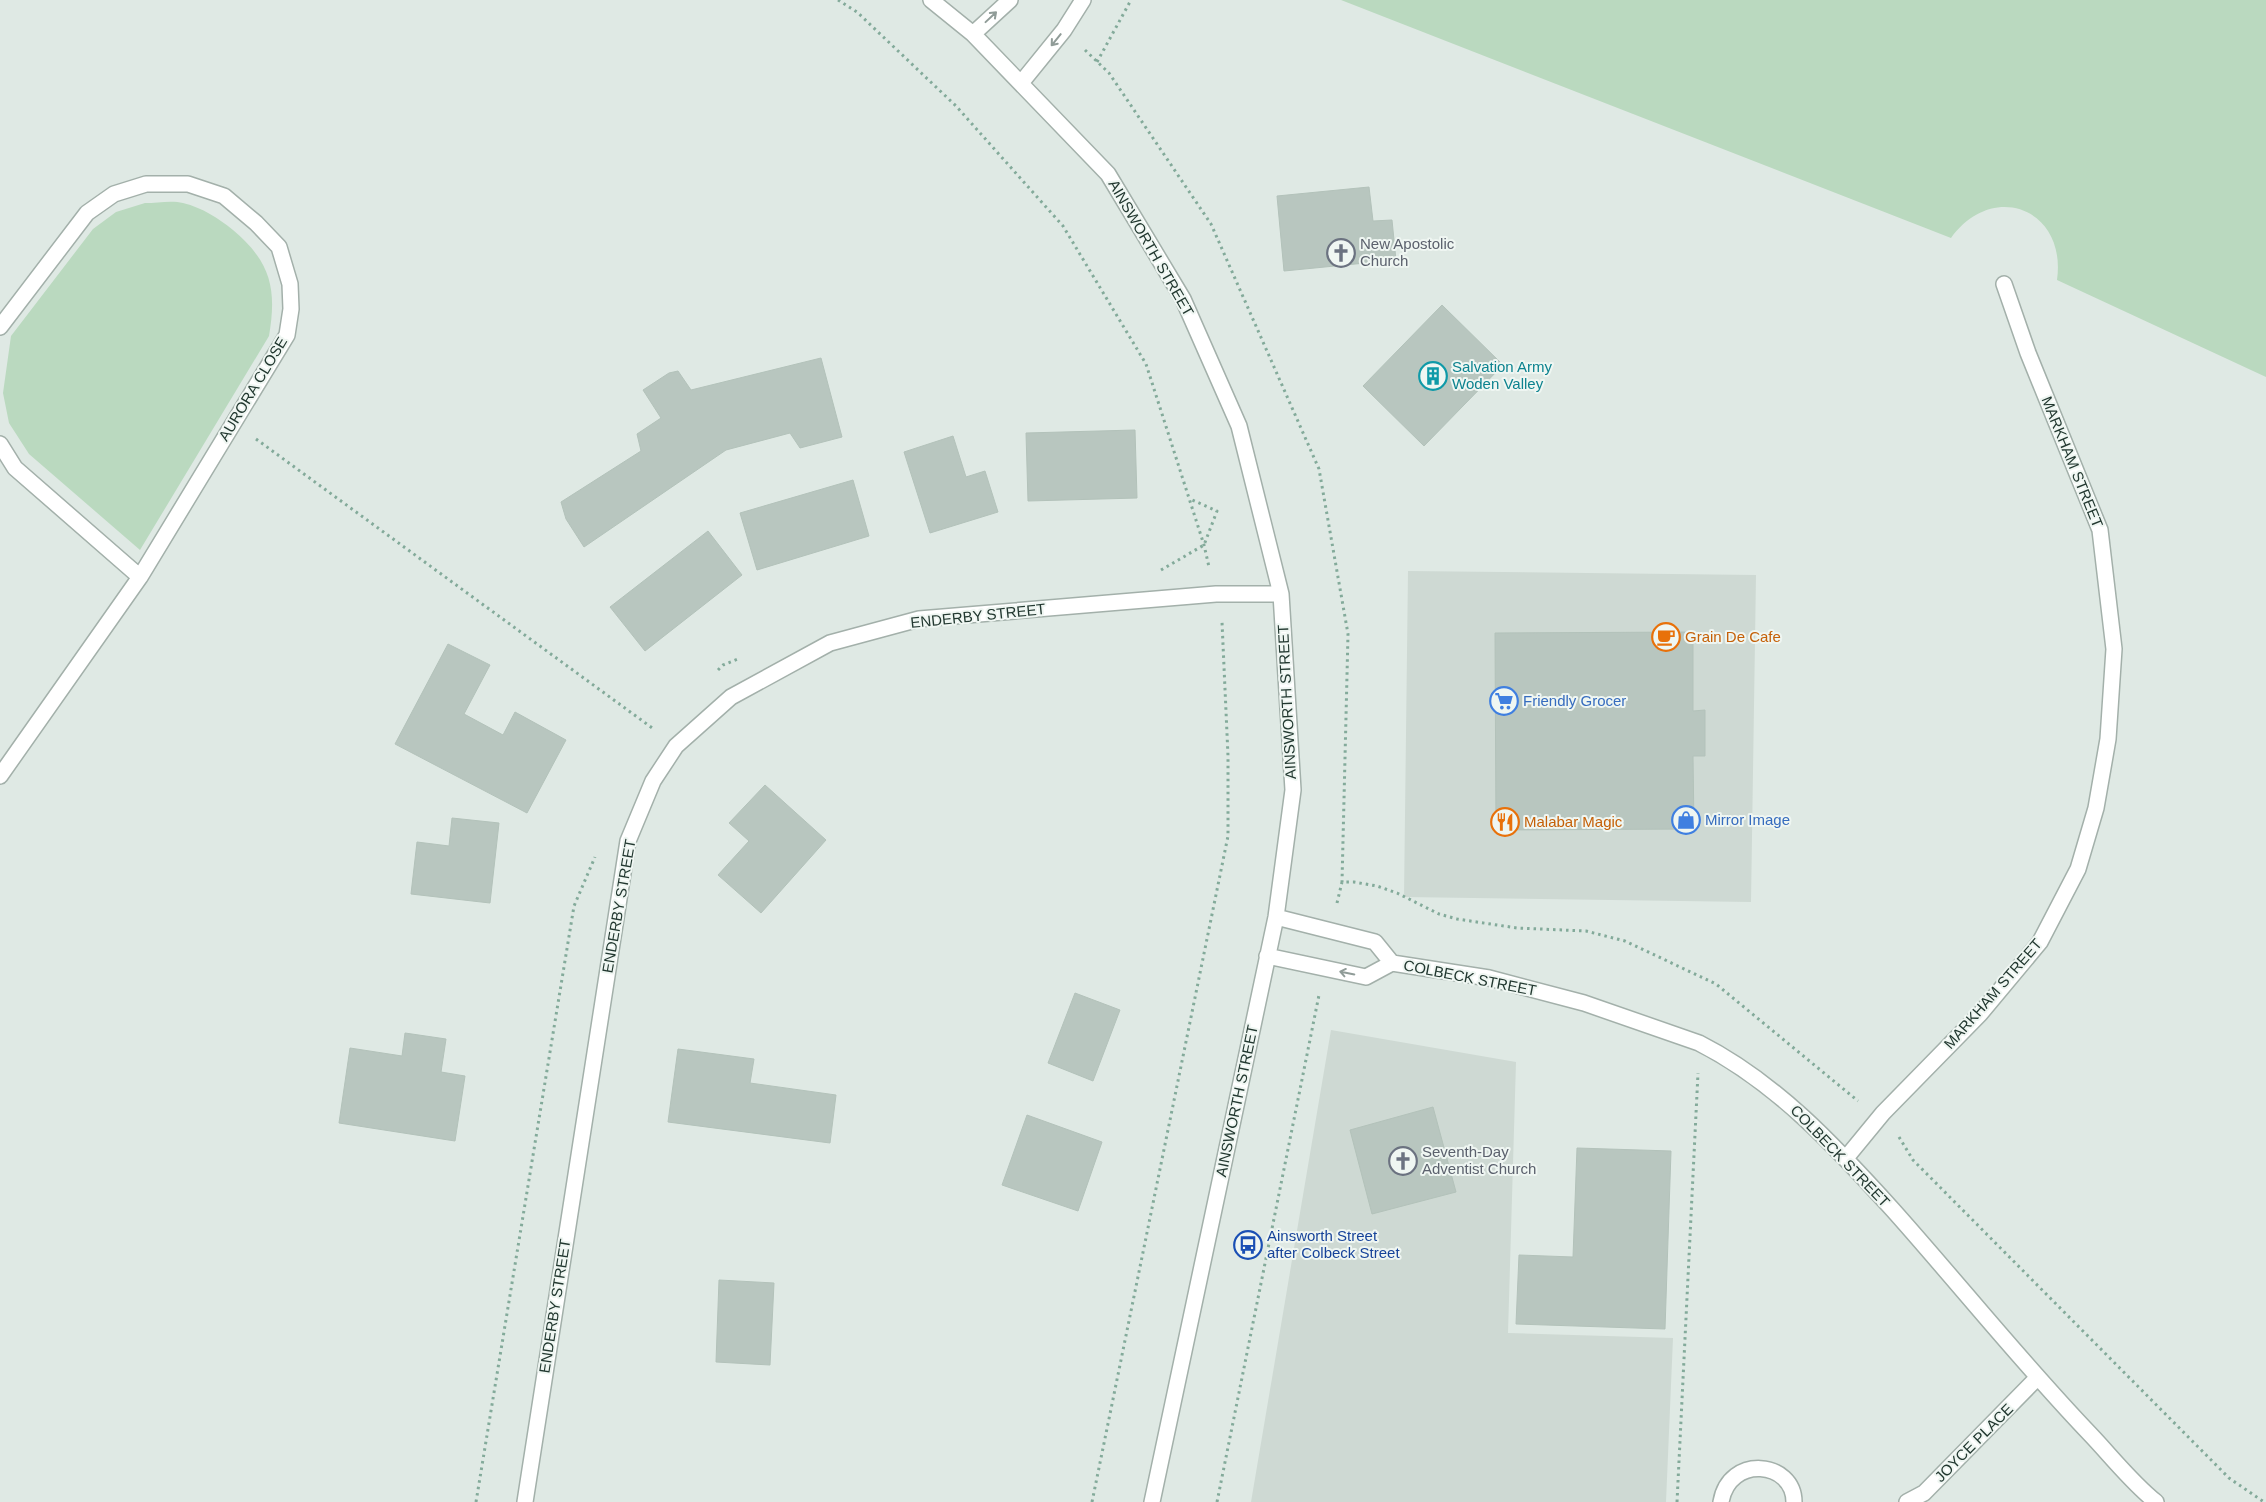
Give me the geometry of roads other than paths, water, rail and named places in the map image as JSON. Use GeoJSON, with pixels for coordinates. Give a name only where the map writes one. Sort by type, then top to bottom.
{"type":"FeatureCollection","features":[{"type":"Feature","properties":{"kind":"street","name":"AINSWORTH STREET"},"geometry":{"type":"LineString","coordinates":[[931,0],[973,34],[1108,174],[1183,299],[1239,426],[1281,594],[1293,790],[1276,917],[1152,1502]]}},
{"type":"Feature","properties":{"kind":"street"},"geometry":{"type":"LineString","coordinates":[[973,34],[1010,0]]}},
{"type":"Feature","properties":{"kind":"street"},"geometry":{"type":"LineString","coordinates":[[1021,84],[1064,30],[1083,0]]}},
{"type":"Feature","properties":{"kind":"street","name":"AURORA CLOSE"},"geometry":{"type":"LineString","coordinates":[[0,327],[87,213],[114,194],[146,184],[188,184],[224,196],[256,222],[279,247],[290,284],[291,309],[286,335],[140,577],[0,776]]}},
{"type":"Feature","properties":{"kind":"street","name":"MARKHAM STREET"},"geometry":{"type":"LineString","coordinates":[[1846,1158],[1883,1113],[1980,1014],[2040,942],[2078,869],[2096,808],[2108,739],[2114,649],[2100,530],[2028,353],[2004,284]]}},
{"type":"Feature","properties":{"kind":"street"},"geometry":{"type":"LineString","coordinates":[[0,444],[15,468],[140,577]]}},
{"type":"Feature","properties":{"kind":"street","name":"ENDERBY STREET"},"geometry":{"type":"LineString","coordinates":[[524,1502],[628,841],[653,781],[676,746],[731,697],[830,643],[919,619],[1216,594],[1281,594]]}},
{"type":"Feature","properties":{"kind":"street","name":"COLBECK STREET"},"geometry":{"type":"LineString","coordinates":[[1276,917],[1375,942],[1392,963]]}},
{"type":"Feature","properties":{"kind":"street","name":"COLBECK STREET"},"geometry":{"type":"LineString","coordinates":[[1268,956],[1366,977],[1392,963],[1488,978],[1584,1003],[1699,1043],[1714,1051],[1784,1099],[1846,1158],[1925,1246],[2037,1378],[2156,1502]]}},
{"type":"Feature","properties":{"kind":"street","name":"JOYCE PLACE"},"geometry":{"type":"LineString","coordinates":[[1907,1502],[1924,1493],[2037,1378]]}},
{"type":"Feature","properties":{"kind":"street"},"geometry":{"type":"LineString","coordinates":[[1721,1502],[1727,1483],[1736,1474],[1747,1469],[1759,1468],[1771,1470],[1782,1476],[1790,1486],[1794,1502]]}},
{"type":"Feature","properties":{"kind":"place","name":"New Apostolic Church"},"geometry":{"type":"Point","coordinates":[1341,253]}},
{"type":"Feature","properties":{"kind":"place","name":"Salvation Army Woden Valley"},"geometry":{"type":"Point","coordinates":[1433,376]}},
{"type":"Feature","properties":{"kind":"place","name":"Grain De Cafe"},"geometry":{"type":"Point","coordinates":[1666,637]}},
{"type":"Feature","properties":{"kind":"place","name":"Friendly Grocer"},"geometry":{"type":"Point","coordinates":[1504,701]}},
{"type":"Feature","properties":{"kind":"place","name":"Mirror Image"},"geometry":{"type":"Point","coordinates":[1686,820]}},
{"type":"Feature","properties":{"kind":"place","name":"Malabar Magic"},"geometry":{"type":"Point","coordinates":[1505,822]}},
{"type":"Feature","properties":{"kind":"place","name":"Seventh-Day Adventist Church"},"geometry":{"type":"Point","coordinates":[1403,1161]}},
{"type":"Feature","properties":{"kind":"place","name":"Ainsworth Street after Colbeck Street"},"geometry":{"type":"Point","coordinates":[1248,1245]}}]}
